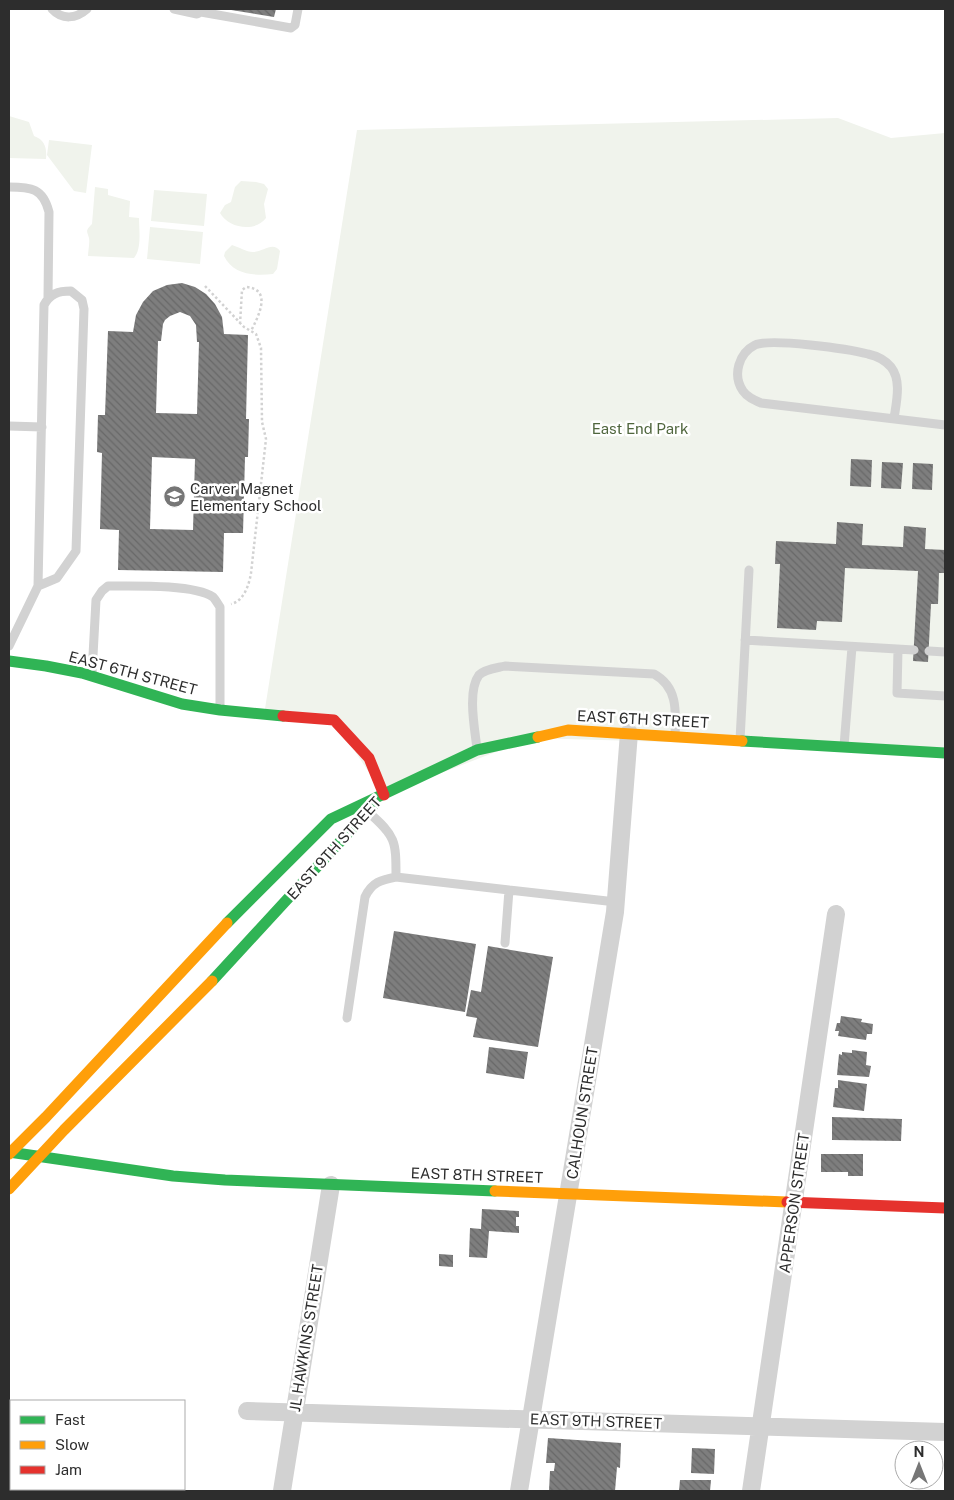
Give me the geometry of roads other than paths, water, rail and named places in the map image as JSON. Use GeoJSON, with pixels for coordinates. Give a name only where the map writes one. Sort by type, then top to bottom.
{"type":"FeatureCollection","features":[{"type":"Feature","properties":{"kind":"main road","name":"EAST 6TH STREET"},"geometry":{"type":"LineString","coordinates":[[9,661],[53,667],[92,676],[145,694],[181,703],[220,710],[334,720],[369,758],[384,795],[477,750],[568,730],[945,753]]}},
{"type":"Feature","properties":{"kind":"main road","name":"EAST 9TH STREET"},"geometry":{"type":"LineString","coordinates":[[9,1188],[218,975],[384,795]]}},
{"type":"Feature","properties":{"kind":"main road","name":"EAST 9TH STREET"},"geometry":{"type":"LineString","coordinates":[[9,1152],[46,1117],[211,939],[331,819],[384,795]]}},
{"type":"Feature","properties":{"kind":"main road","name":"EAST 8TH STREET"},"geometry":{"type":"LineString","coordinates":[[9,1152],[173,1176],[225,1180],[945,1208]]}},
{"type":"Feature","properties":{"kind":"street","name":"CALHOUN STREET"},"geometry":{"type":"LineString","coordinates":[[519,1491],[616,902],[629,733]]}},
{"type":"Feature","properties":{"kind":"street","name":"APPERSON STREET"},"geometry":{"type":"LineString","coordinates":[[751,1491],[836,914]]}},
{"type":"Feature","properties":{"kind":"street","name":"JL HAWKINS STREET"},"geometry":{"type":"LineString","coordinates":[[282,1491],[331,1184]]}},
{"type":"Feature","properties":{"kind":"street","name":"EAST 9TH STREET"},"geometry":{"type":"LineString","coordinates":[[247,1411],[945,1432]]}},
{"type":"Feature","properties":{"kind":"lane"},"geometry":{"type":"LineString","coordinates":[[52,9],[60,16],[75,17],[87,9]]}},
{"type":"Feature","properties":{"kind":"lane"},"geometry":{"type":"LineString","coordinates":[[174,9],[197,14],[202,11],[291,28],[295,25],[298,9]]}},
{"type":"Feature","properties":{"kind":"lane"},"geometry":{"type":"LineString","coordinates":[[9,187],[33,188],[42,196],[46,203],[49,212],[48,298]]}},
{"type":"Feature","properties":{"kind":"lane"},"geometry":{"type":"LineString","coordinates":[[9,646],[38,586],[44,305],[48,298],[55,293],[71,291],[82,300],[84,309],[76,551],[57,578],[38,586]]}},
{"type":"Feature","properties":{"kind":"lane"},"geometry":{"type":"LineString","coordinates":[[894,419],[897,395],[895,375],[891,367],[869,354],[849,350],[765,342],[749,349],[741,358],[738,368],[738,379],[742,390],[750,398],[761,403],[894,419],[945,425]]}},
{"type":"Feature","properties":{"kind":"lane"},"geometry":{"type":"LineString","coordinates":[[9,426],[42,427]]}},
{"type":"Feature","properties":{"kind":"lane"},"geometry":{"type":"LineString","coordinates":[[740,740],[749,570]]}},
{"type":"Feature","properties":{"kind":"lane"},"geometry":{"type":"LineString","coordinates":[[92,676],[96,600],[102,591],[108,586],[167,587],[194,591],[213,597],[220,606],[220,710]]}},
{"type":"Feature","properties":{"kind":"lane"},"geometry":{"type":"LineString","coordinates":[[746,640],[914,650]]}},
{"type":"Feature","properties":{"kind":"lane"},"geometry":{"type":"LineString","coordinates":[[844,747],[852,647]]}},
{"type":"Feature","properties":{"kind":"lane"},"geometry":{"type":"LineString","coordinates":[[898,650],[898,693],[945,696]]}},
{"type":"Feature","properties":{"kind":"lane"},"geometry":{"type":"LineString","coordinates":[[928,651],[945,652]]}},
{"type":"Feature","properties":{"kind":"lane"},"geometry":{"type":"LineString","coordinates":[[477,750],[473,706],[474,687],[480,674],[492,668],[505,666],[654,674],[662,678],[670,687],[674,697],[676,711],[675,736]]}},
{"type":"Feature","properties":{"kind":"lane"},"geometry":{"type":"LineString","coordinates":[[368,812],[385,826],[392,836],[396,847],[396,877]]}},
{"type":"Feature","properties":{"kind":"lane"},"geometry":{"type":"LineString","coordinates":[[347,1018],[365,897],[371,887],[378,881],[396,877],[616,902]]}},
{"type":"Feature","properties":{"kind":"lane"},"geometry":{"type":"LineString","coordinates":[[505,943],[509,890]]}},
{"type":"Feature","properties":{"kind":"place","name":"Carver Magnet Elementary School"},"geometry":{"type":"Point","coordinates":[174,497]}},
{"type":"Feature","properties":{"kind":"park label","name":"East End Park"},"geometry":{"type":"Point","coordinates":[640,428]}}]}
